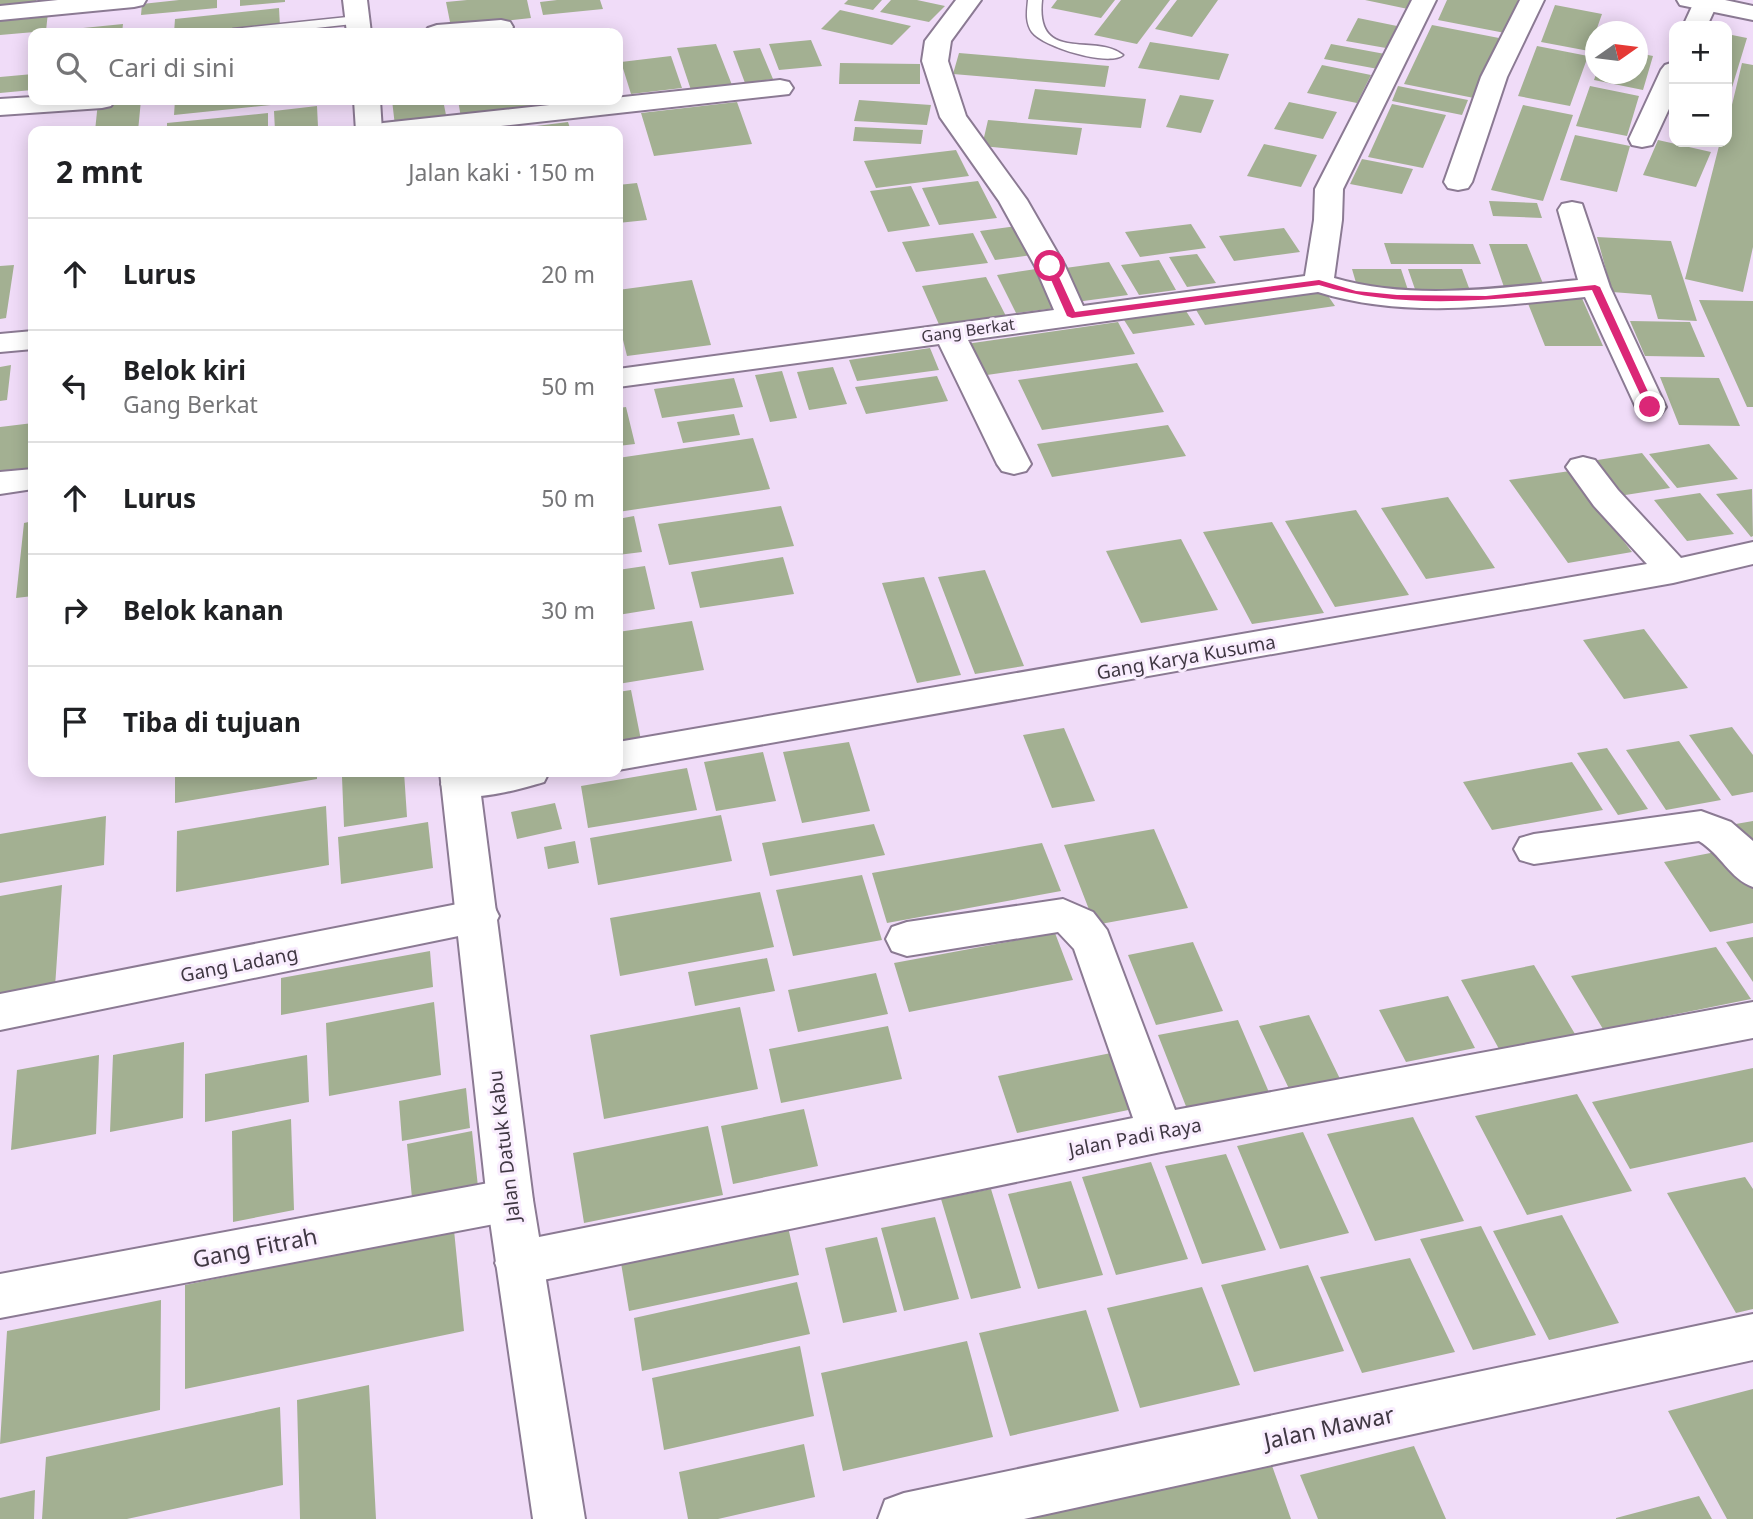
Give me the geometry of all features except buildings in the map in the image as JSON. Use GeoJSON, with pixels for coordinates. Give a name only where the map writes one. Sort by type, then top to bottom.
{"type":"FeatureCollection","features":[{"type":"Feature","properties":{"kind":"street"},"geometry":{"type":"LineString","coordinates":[[0,13],[134,0]]}},
{"type":"Feature","properties":{"kind":"street"},"geometry":{"type":"LineString","coordinates":[[969,0],[938,41],[935,61],[953,117],[1013,200],[1050,266],[1072,316]]}},
{"type":"Feature","properties":{"kind":"street"},"geometry":{"type":"LineString","coordinates":[[1424,0],[1329,189],[1328,220],[1319,283],[1356,294],[1397,298],[1486,298],[1595,287]]}},
{"type":"Feature","properties":{"kind":"street"},"geometry":{"type":"LineString","coordinates":[[1458,182],[1494,77],[1532,0]]}},
{"type":"Feature","properties":{"kind":"street"},"geometry":{"type":"LineString","coordinates":[[1696,21],[1700,1],[1753,13]]}},
{"type":"Feature","properties":{"kind":"street"},"geometry":{"type":"LineString","coordinates":[[490,28],[501,27]]}},
{"type":"Feature","properties":{"kind":"street"},"geometry":{"type":"LineString","coordinates":[[1642,139],[1669,81]]}},
{"type":"Feature","properties":{"kind":"street"},"geometry":{"type":"LineString","coordinates":[[429,126],[780,88]]}},
{"type":"Feature","properties":{"kind":"street"},"geometry":{"type":"LineString","coordinates":[[0,107],[29,105]]}},
{"type":"Feature","properties":{"kind":"street"},"geometry":{"type":"LineString","coordinates":[[367,105],[369,126]]}},
{"type":"Feature","properties":{"kind":"street"},"geometry":{"type":"LineString","coordinates":[[1572,210],[1595,287],[1650,407]]}},
{"type":"Feature","properties":{"kind":"street","name":"Gang Berkat"},"geometry":{"type":"LineString","coordinates":[[623,377],[1319,283]]}},
{"type":"Feature","properties":{"kind":"street"},"geometry":{"type":"LineString","coordinates":[[949,333],[1014,464]]}},
{"type":"Feature","properties":{"kind":"street"},"geometry":{"type":"LineString","coordinates":[[0,343],[28,340]]}},
{"type":"Feature","properties":{"kind":"street"},"geometry":{"type":"LineString","coordinates":[[1583,467],[1606,498],[1673,571]]}},
{"type":"Feature","properties":{"kind":"street"},"geometry":{"type":"LineString","coordinates":[[0,483],[28,480]]}},
{"type":"Feature","properties":{"kind":"street","name":"Gang Karya Kusuma"},"geometry":{"type":"LineString","coordinates":[[623,755],[1673,571],[1753,553]]}},
{"type":"Feature","properties":{"kind":"street","name":"Jalan Datuk Kabu"},"geometry":{"type":"LineString","coordinates":[[460,778],[510,1200],[559,1519]]}},
{"type":"Feature","properties":{"kind":"street"},"geometry":{"type":"LineString","coordinates":[[1534,849],[1701,826],[1713,829],[1727,839],[1753,871]]}},
{"type":"Feature","properties":{"kind":"street"},"geometry":{"type":"LineString","coordinates":[[907,939],[1063,915],[1079,924],[1091,942],[1161,1132]]}},
{"type":"Feature","properties":{"kind":"street","name":"Gang Ladang"},"geometry":{"type":"LineString","coordinates":[[0,1012],[478,916]]}},
{"type":"Feature","properties":{"kind":"street","name":"Jalan Padi Raya"},"geometry":{"type":"LineString","coordinates":[[519,1263],[1161,1132],[1753,1020]]}},
{"type":"Feature","properties":{"kind":"street","name":"Gang Fitrah"},"geometry":{"type":"LineString","coordinates":[[0,1296],[510,1200]]}},
{"type":"Feature","properties":{"kind":"street","name":"Jalan Mawar"},"geometry":{"type":"LineString","coordinates":[[904,1519],[1753,1337]]}},
{"type":"Feature","properties":{"kind":"lane"},"geometry":{"type":"LineString","coordinates":[[1035,0],[1033,25],[1041,36],[1056,44],[1116,55]]}},
{"type":"Feature","properties":{"kind":"lane"},"geometry":{"type":"LineString","coordinates":[[274,28],[357,18]]}},
{"type":"Feature","properties":{"kind":"route"},"geometry":{"type":"LineString","coordinates":[[1050,266],[1072,316],[1319,283],[1356,294],[1397,298],[1486,298],[1595,287],[1650,407]]}}]}
